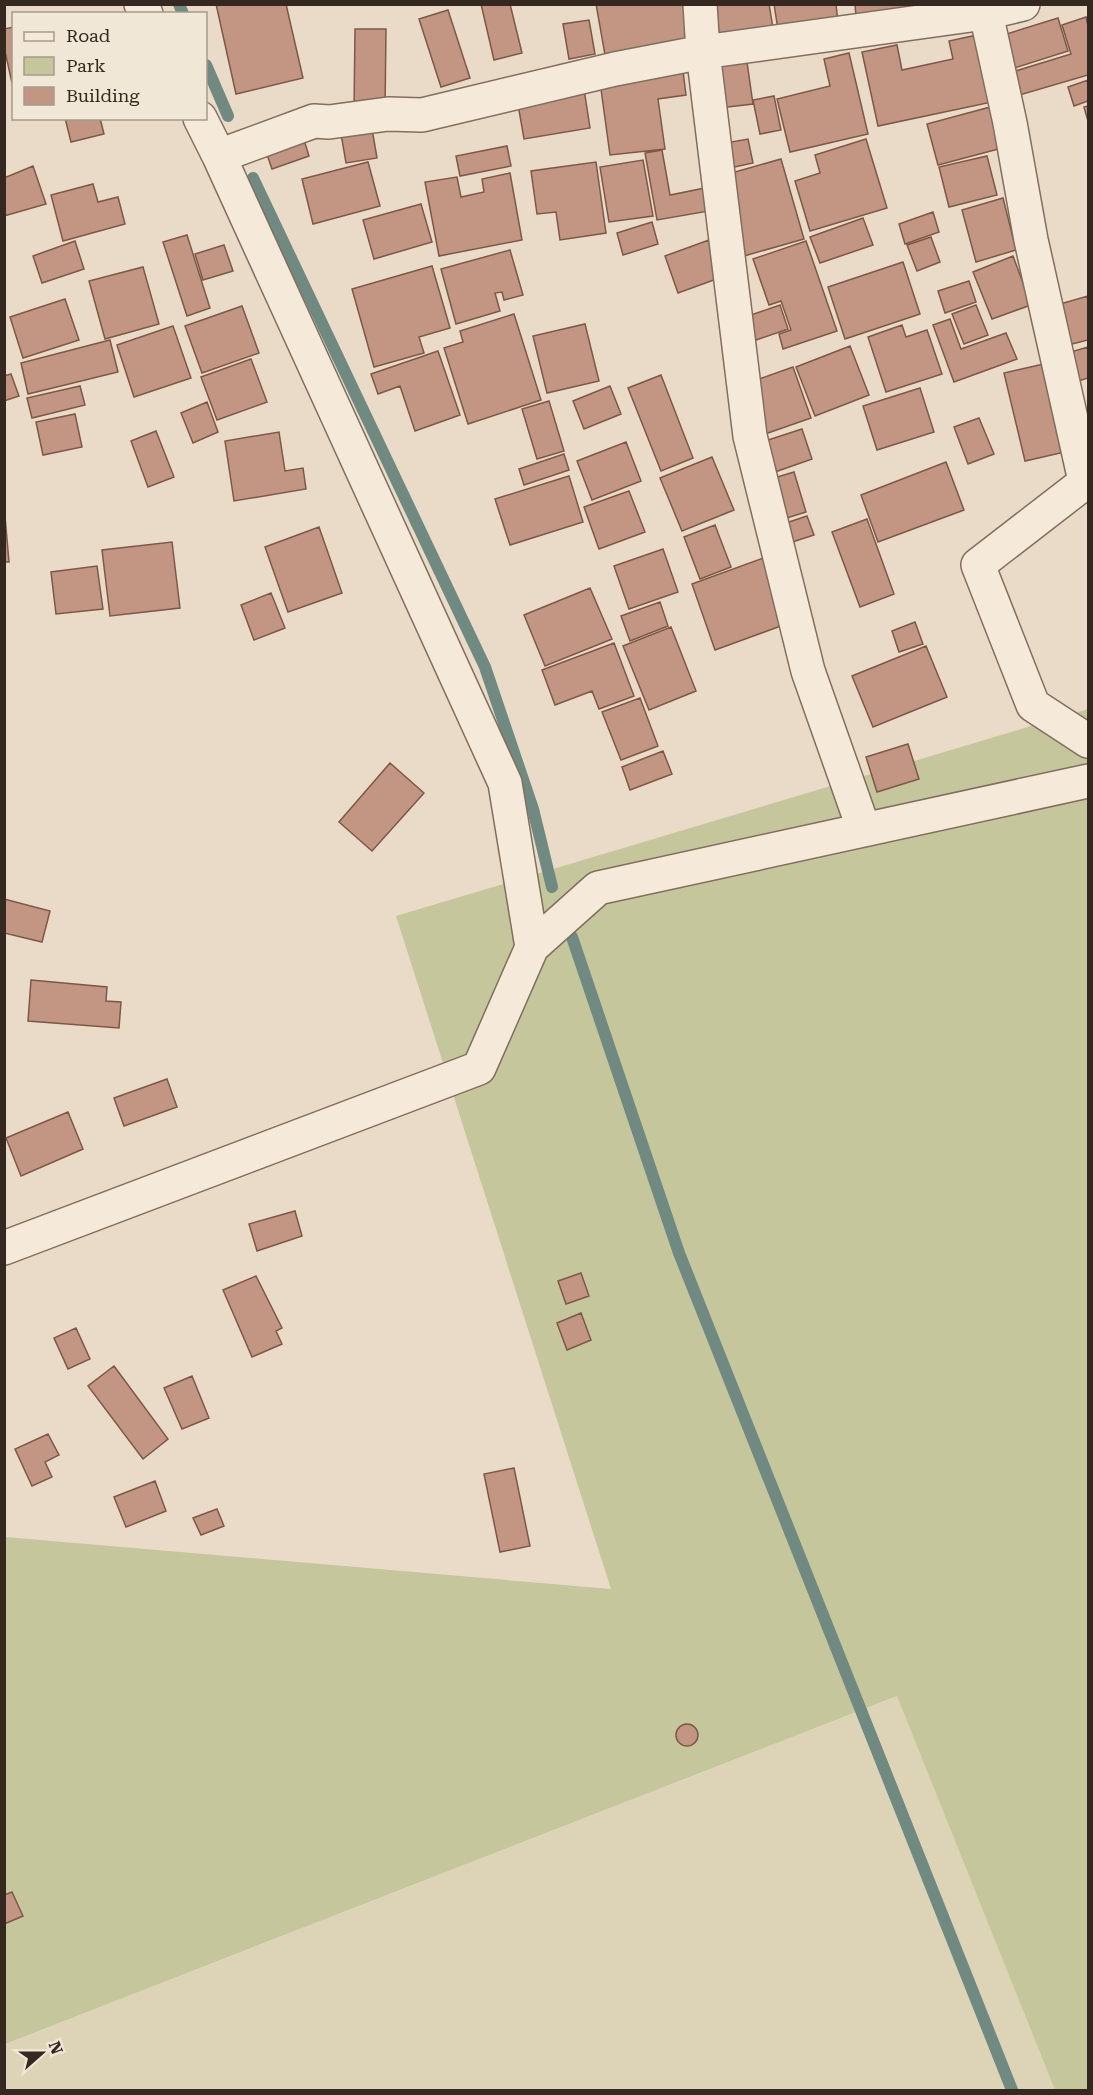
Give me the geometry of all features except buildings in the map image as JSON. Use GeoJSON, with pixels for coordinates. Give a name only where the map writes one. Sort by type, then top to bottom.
{"type":"FeatureCollection","features":[{"type":"Feature","properties":{"kind":"street"},"geometry":{"type":"LineString","coordinates":[[700,4],[750,436],[808,671],[864,830]]}},
{"type":"Feature","properties":{"kind":"street"},"geometry":{"type":"LineString","coordinates":[[219,156],[314,121],[329,122],[388,114],[422,115],[615,69],[704,52],[1023,4]]}},
{"type":"Feature","properties":{"kind":"street"},"geometry":{"type":"LineString","coordinates":[[984,9],[1010,123],[1031,240],[1087,481],[978,565],[1033,705],[1089,741]]}},
{"type":"Feature","properties":{"kind":"street"},"geometry":{"type":"LineString","coordinates":[[201,120],[505,783],[532,947]]}},
{"type":"Feature","properties":{"kind":"street"},"geometry":{"type":"LineString","coordinates":[[4,1248],[479,1068],[532,947],[598,888],[1089,781]]}},
{"type":"Feature","properties":{"kind":"shaded area"},"geometry":{"type":"Polygon","coordinates":[[[898,1696],[1055,2090],[5,2090],[5,2044],[898,1696]]]}},
{"type":"Feature","properties":{"kind":"green space"},"geometry":{"type":"Polygon","coordinates":[[[1088,709],[1088,2090],[1055,2090],[897,1696],[5,2044],[5,1537],[611,1589],[396,916],[1088,709]]]}},
{"type":"Feature","properties":{"kind":"waterway"},"geometry":{"type":"LineString","coordinates":[[179,4],[182,12]]}},
{"type":"Feature","properties":{"kind":"waterway"},"geometry":{"type":"LineString","coordinates":[[207,67],[228,116]]}},
{"type":"Feature","properties":{"kind":"waterway"},"geometry":{"type":"LineString","coordinates":[[253,178],[485,667],[533,809],[552,887]]}},
{"type":"Feature","properties":{"kind":"waterway"},"geometry":{"type":"LineString","coordinates":[[572,937],[679,1253],[1012,2090]]}}]}
